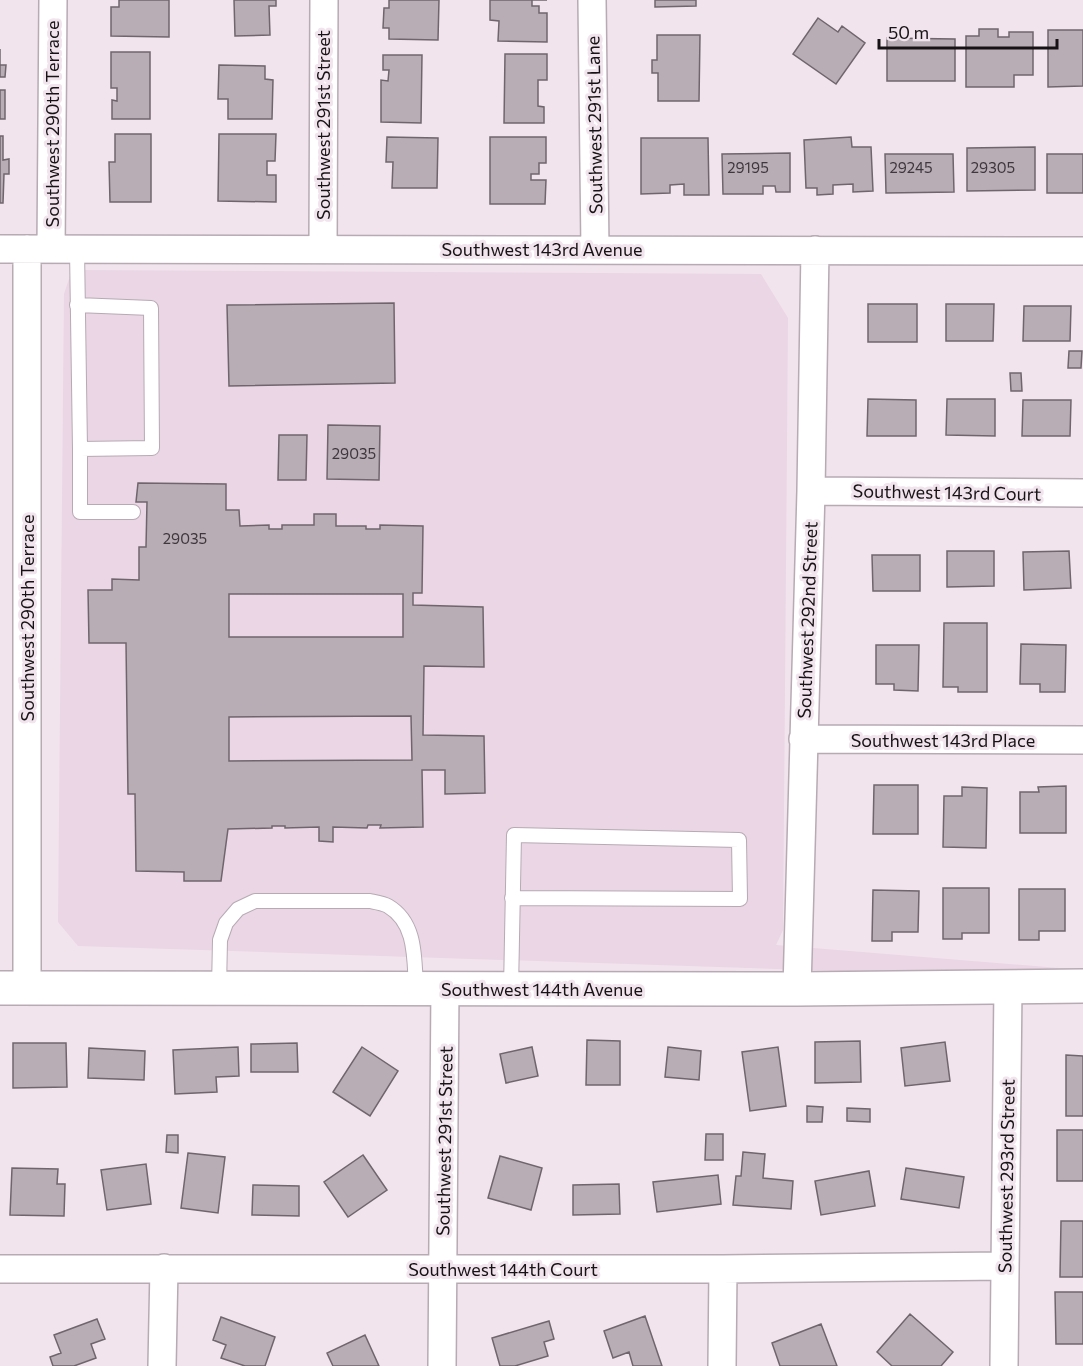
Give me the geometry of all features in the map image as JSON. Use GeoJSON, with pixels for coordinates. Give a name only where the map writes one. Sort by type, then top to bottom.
{"type":"FeatureCollection","features":[{"type":"Feature","properties":{"kind":"street","name":"Southwest 290th Terrace"},"geometry":{"type":"LineString","coordinates":[[13,988],[52,249],[53,0]]}},
{"type":"Feature","properties":{"kind":"street","name":"Southwest 291st Street"},"geometry":{"type":"LineString","coordinates":[[323,249],[324,0]]}},
{"type":"Feature","properties":{"kind":"street","name":"Southwest 291st Lane"},"geometry":{"type":"LineString","coordinates":[[592,0],[595,249]]}},
{"type":"Feature","properties":{"kind":"street","name":"Southwest 143rd Avenue"},"geometry":{"type":"LineString","coordinates":[[0,249],[1083,251]]}},
{"type":"Feature","properties":{"kind":"street","name":"Southwest 292nd Street"},"geometry":{"type":"LineString","coordinates":[[797,989],[811,491],[815,250]]}},
{"type":"Feature","properties":{"kind":"street","name":"Southwest 143rd Court"},"geometry":{"type":"LineString","coordinates":[[811,491],[1083,493]]}},
{"type":"Feature","properties":{"kind":"street","name":"Southwest 143rd Place"},"geometry":{"type":"LineString","coordinates":[[803,739],[1083,740]]}},
{"type":"Feature","properties":{"kind":"street","name":"Southwest 293rd Street"},"geometry":{"type":"LineString","coordinates":[[1005,1366],[1008,986]]}},
{"type":"Feature","properties":{"kind":"street","name":"Southwest 144th Avenue"},"geometry":{"type":"LineString","coordinates":[[13,988],[797,989],[1083,986]]}},
{"type":"Feature","properties":{"kind":"street","name":"Southwest 291st Street"},"geometry":{"type":"LineString","coordinates":[[430,988],[442,1269],[442,1366]]}},
{"type":"Feature","properties":{"kind":"street","name":"Southwest 144th Court"},"geometry":{"type":"LineString","coordinates":[[0,1269],[723,1269],[1005,1266]]}},
{"type":"Feature","properties":{"kind":"street"},"geometry":{"type":"LineString","coordinates":[[162,1366],[164,1268]]}},
{"type":"Feature","properties":{"kind":"street"},"geometry":{"type":"LineString","coordinates":[[722,1366],[723,1269]]}},
{"type":"Feature","properties":{"kind":"lane"},"geometry":{"type":"LineString","coordinates":[[52,249],[77,305],[80,512],[133,512]]}},
{"type":"Feature","properties":{"kind":"lane"},"geometry":{"type":"LineString","coordinates":[[77,305],[152,308],[152,448],[80,449]]}},
{"type":"Feature","properties":{"kind":"lane"},"geometry":{"type":"LineString","coordinates":[[510,988],[512,898],[514,836],[739,840],[740,899],[512,898]]}},
{"type":"Feature","properties":{"kind":"lane"},"geometry":{"type":"LineString","coordinates":[[219,988],[220,940],[226,923],[238,909],[255,901],[370,901],[387,906],[402,918],[430,988]]}},
{"type":"Feature","properties":{"kind":"shaded area"},"geometry":{"type":"Polygon","coordinates":[[[72,270],[761,274],[788,318],[783,930],[776,945],[1083,970],[1083,979],[78,946],[58,922],[64,294],[72,270]]]}},
{"type":"Feature","properties":{"kind":"building"},"geometry":{"type":"Polygon","coordinates":[[[119,0],[169,0],[169,37],[111,36],[111,7],[119,7],[119,0]]]}},
{"type":"Feature","properties":{"kind":"building"},"geometry":{"type":"Polygon","coordinates":[[[234,0],[276,0],[276,6],[269,6],[270,35],[235,36],[234,0]]]}},
{"type":"Feature","properties":{"kind":"building"},"geometry":{"type":"Polygon","coordinates":[[[389,0],[439,0],[438,40],[389,39],[389,28],[383,28],[384,8],[389,8],[389,0]]]}},
{"type":"Feature","properties":{"kind":"building"},"geometry":{"type":"Polygon","coordinates":[[[490,0],[532,0],[532,6],[539,6],[539,13],[547,13],[547,42],[498,41],[499,21],[490,20],[490,0]]]}},
{"type":"Feature","properties":{"kind":"building"},"geometry":{"type":"Polygon","coordinates":[[[655,0],[696,0],[696,6],[655,7],[655,0]]]}},
{"type":"Feature","properties":{"kind":"building"},"geometry":{"type":"Polygon","coordinates":[[[818,18],[838,32],[842,26],[865,43],[836,84],[793,54],[818,18]]]}},
{"type":"Feature","properties":{"kind":"building"},"geometry":{"type":"Polygon","coordinates":[[[979,29],[998,29],[998,37],[1009,37],[1009,32],[1033,32],[1033,75],[1014,75],[1014,87],[966,87],[966,36],[979,36],[979,29]]]}},
{"type":"Feature","properties":{"kind":"building"},"geometry":{"type":"Polygon","coordinates":[[[1048,30],[1083,30],[1083,86],[1048,87],[1048,30]]]}},
{"type":"Feature","properties":{"kind":"building"},"geometry":{"type":"Polygon","coordinates":[[[657,35],[700,35],[699,101],[658,101],[658,73],[652,73],[652,60],[657,60],[657,35]]]}},
{"type":"Feature","properties":{"kind":"building"},"geometry":{"type":"Polygon","coordinates":[[[887,38],[955,39],[955,81],[887,81],[887,38]]]}},
{"type":"Feature","properties":{"kind":"building"},"geometry":{"type":"Polygon","coordinates":[[[111,52],[150,52],[150,119],[112,119],[112,100],[117,101],[117,88],[111,88],[111,52]]]}},
{"type":"Feature","properties":{"kind":"building"},"geometry":{"type":"Polygon","coordinates":[[[505,54],[547,54],[547,80],[538,80],[538,106],[544,107],[544,123],[504,123],[505,54]]]}},
{"type":"Feature","properties":{"kind":"building"},"geometry":{"type":"Polygon","coordinates":[[[383,55],[422,55],[421,123],[381,122],[381,80],[388,81],[389,70],[383,70],[383,55]]]}},
{"type":"Feature","properties":{"kind":"building"},"geometry":{"type":"Polygon","coordinates":[[[0,65],[6,65],[5,77],[0,77],[0,65]]]}},
{"type":"Feature","properties":{"kind":"building"},"geometry":{"type":"Polygon","coordinates":[[[219,65],[265,66],[265,79],[273,80],[272,119],[228,119],[228,99],[218,99],[219,65]]]}},
{"type":"Feature","properties":{"kind":"building"},"geometry":{"type":"Polygon","coordinates":[[[0,90],[5,90],[5,119],[0,119],[0,90]]]}},
{"type":"Feature","properties":{"kind":"building"},"geometry":{"type":"Polygon","coordinates":[[[115,134],[151,134],[151,202],[110,202],[109,162],[115,162],[115,134]]]}},
{"type":"Feature","properties":{"kind":"building"},"geometry":{"type":"Polygon","coordinates":[[[219,134],[276,134],[275,161],[267,161],[267,175],[276,175],[276,202],[218,201],[219,134]]]}},
{"type":"Feature","properties":{"kind":"building"},"geometry":{"type":"Polygon","coordinates":[[[0,136],[3,136],[3,160],[9,159],[9,174],[4,174],[3,203],[0,203],[0,136]]]}},
{"type":"Feature","properties":{"kind":"building"},"geometry":{"type":"Polygon","coordinates":[[[387,137],[438,138],[437,188],[392,188],[393,162],[386,162],[387,137]]]}},
{"type":"Feature","properties":{"kind":"building"},"geometry":{"type":"Polygon","coordinates":[[[490,137],[546,137],[546,163],[539,163],[539,174],[531,174],[531,180],[546,180],[545,204],[490,204],[490,137]]]}},
{"type":"Feature","properties":{"kind":"building"},"geometry":{"type":"Polygon","coordinates":[[[851,137],[852,147],[871,147],[873,191],[853,192],[853,184],[833,185],[833,194],[817,195],[817,188],[806,188],[804,140],[851,137]]]}},
{"type":"Feature","properties":{"kind":"building"},"geometry":{"type":"Polygon","coordinates":[[[641,138],[708,138],[709,195],[684,195],[684,184],[670,185],[670,193],[641,194],[641,138]]]}},
{"type":"Feature","properties":{"kind":"building"},"geometry":{"type":"Polygon","coordinates":[[[1035,147],[1035,190],[967,191],[967,148],[1035,147]]]}},
{"type":"Feature","properties":{"kind":"building"},"geometry":{"type":"Polygon","coordinates":[[[790,153],[790,192],[776,192],[775,186],[763,186],[763,194],[723,194],[722,154],[790,153]]]}},
{"type":"Feature","properties":{"kind":"building"},"geometry":{"type":"Polygon","coordinates":[[[885,154],[953,154],[954,192],[886,193],[885,154]]]}},
{"type":"Feature","properties":{"kind":"building"},"geometry":{"type":"Polygon","coordinates":[[[1047,154],[1083,154],[1083,193],[1047,193],[1047,154]]]}},
{"type":"Feature","properties":{"kind":"building"},"geometry":{"type":"Polygon","coordinates":[[[394,303],[395,383],[229,386],[227,305],[394,303]]]}},
{"type":"Feature","properties":{"kind":"building"},"geometry":{"type":"Polygon","coordinates":[[[868,304],[917,304],[917,342],[868,342],[868,304]]]}},
{"type":"Feature","properties":{"kind":"building"},"geometry":{"type":"Polygon","coordinates":[[[946,304],[994,304],[993,341],[946,341],[946,304]]]}},
{"type":"Feature","properties":{"kind":"building"},"geometry":{"type":"Polygon","coordinates":[[[1024,306],[1071,306],[1070,341],[1023,341],[1024,306]]]}},
{"type":"Feature","properties":{"kind":"building"},"geometry":{"type":"Polygon","coordinates":[[[1069,351],[1082,351],[1081,368],[1068,368],[1069,351]]]}},
{"type":"Feature","properties":{"kind":"building"},"geometry":{"type":"Polygon","coordinates":[[[1010,373],[1021,373],[1022,391],[1011,391],[1010,373]]]}},
{"type":"Feature","properties":{"kind":"building"},"geometry":{"type":"Polygon","coordinates":[[[868,399],[916,400],[916,436],[867,436],[868,399]]]}},
{"type":"Feature","properties":{"kind":"building"},"geometry":{"type":"Polygon","coordinates":[[[947,399],[995,399],[995,436],[946,435],[947,399]]]}},
{"type":"Feature","properties":{"kind":"building"},"geometry":{"type":"Polygon","coordinates":[[[1023,400],[1071,400],[1070,436],[1022,436],[1023,400]]]}},
{"type":"Feature","properties":{"kind":"building"},"geometry":{"type":"Polygon","coordinates":[[[328,425],[380,426],[379,480],[327,479],[328,425]]]}},
{"type":"Feature","properties":{"kind":"building"},"geometry":{"type":"Polygon","coordinates":[[[279,435],[307,435],[306,480],[278,480],[279,435]]]}},
{"type":"Feature","properties":{"kind":"building"},"geometry":{"type":"Polygon","coordinates":[[[138,483],[226,484],[226,510],[239,510],[240,526],[269,525],[269,529],[282,529],[282,525],[314,525],[314,514],[336,514],[336,526],[366,526],[366,529],[380,529],[380,525],[423,526],[422,593],[413,593],[413,605],[483,607],[484,667],[424,666],[423,735],[484,736],[485,793],[445,794],[445,770],[422,770],[423,827],[380,828],[381,825],[368,825],[367,828],[333,827],[333,842],[319,841],[319,827],[272,826],[272,828],[228,829],[221,881],[184,881],[184,872],[136,871],[135,794],[128,794],[126,643],[89,643],[88,590],[112,590],[112,579],[139,580],[139,547],[146,547],[147,502],[136,502],[138,483]],[[229,594],[229,637],[403,637],[403,594],[229,594]],[[411,716],[229,717],[229,761],[412,760],[411,716]]]}},
{"type":"Feature","properties":{"kind":"building"},"geometry":{"type":"Polygon","coordinates":[[[947,551],[994,551],[994,586],[947,587],[947,551]]]}},
{"type":"Feature","properties":{"kind":"building"},"geometry":{"type":"Polygon","coordinates":[[[1069,551],[1071,588],[1024,590],[1023,552],[1069,551]]]}},
{"type":"Feature","properties":{"kind":"building"},"geometry":{"type":"Polygon","coordinates":[[[872,555],[920,555],[920,591],[873,591],[872,555]]]}},
{"type":"Feature","properties":{"kind":"building"},"geometry":{"type":"Polygon","coordinates":[[[944,623],[987,623],[987,692],[958,692],[958,687],[943,687],[944,623]]]}},
{"type":"Feature","properties":{"kind":"building"},"geometry":{"type":"Polygon","coordinates":[[[1021,644],[1066,645],[1065,692],[1040,692],[1040,684],[1020,684],[1021,644]]]}},
{"type":"Feature","properties":{"kind":"building"},"geometry":{"type":"Polygon","coordinates":[[[876,645],[919,645],[918,691],[894,690],[894,684],[876,684],[876,645]]]}},
{"type":"Feature","properties":{"kind":"building"},"geometry":{"type":"Polygon","coordinates":[[[874,785],[918,785],[918,834],[873,834],[874,785]]]}},
{"type":"Feature","properties":{"kind":"building"},"geometry":{"type":"Polygon","coordinates":[[[1066,786],[1066,833],[1020,833],[1020,792],[1039,792],[1038,787],[1066,786]]]}},
{"type":"Feature","properties":{"kind":"building"},"geometry":{"type":"Polygon","coordinates":[[[962,787],[987,788],[986,848],[943,847],[944,796],[962,796],[962,787]]]}},
{"type":"Feature","properties":{"kind":"building"},"geometry":{"type":"Polygon","coordinates":[[[943,888],[989,888],[989,933],[962,933],[962,939],[943,939],[943,888]]]}},
{"type":"Feature","properties":{"kind":"building"},"geometry":{"type":"Polygon","coordinates":[[[1019,889],[1065,889],[1065,931],[1039,931],[1039,940],[1019,940],[1019,889]]]}},
{"type":"Feature","properties":{"kind":"building"},"geometry":{"type":"Polygon","coordinates":[[[873,890],[919,891],[918,932],[892,932],[892,941],[872,941],[873,890]]]}},
{"type":"Feature","properties":{"kind":"building"},"geometry":{"type":"Polygon","coordinates":[[[587,1040],[620,1041],[620,1085],[586,1085],[587,1040]]]}},
{"type":"Feature","properties":{"kind":"building"},"geometry":{"type":"Polygon","coordinates":[[[860,1041],[861,1082],[815,1083],[815,1042],[860,1041]]]}},
{"type":"Feature","properties":{"kind":"building"},"geometry":{"type":"Polygon","coordinates":[[[945,1042],[950,1081],[905,1086],[901,1048],[945,1042]]]}},
{"type":"Feature","properties":{"kind":"building"},"geometry":{"type":"Polygon","coordinates":[[[13,1043],[66,1043],[67,1087],[13,1088],[13,1043]]]}},
{"type":"Feature","properties":{"kind":"building"},"geometry":{"type":"Polygon","coordinates":[[[297,1043],[298,1072],[251,1072],[251,1044],[297,1043]]]}},
{"type":"Feature","properties":{"kind":"building"},"geometry":{"type":"Polygon","coordinates":[[[238,1047],[239,1076],[216,1077],[217,1092],[175,1094],[173,1050],[238,1047]]]}},
{"type":"Feature","properties":{"kind":"building"},"geometry":{"type":"Polygon","coordinates":[[[362,1047],[398,1071],[370,1116],[333,1092],[362,1047]]]}},
{"type":"Feature","properties":{"kind":"building"},"geometry":{"type":"Polygon","coordinates":[[[532,1047],[538,1076],[506,1083],[500,1054],[532,1047]]]}},
{"type":"Feature","properties":{"kind":"building"},"geometry":{"type":"Polygon","coordinates":[[[668,1047],[701,1051],[699,1080],[665,1077],[668,1047]]]}},
{"type":"Feature","properties":{"kind":"building"},"geometry":{"type":"Polygon","coordinates":[[[778,1047],[786,1106],[750,1111],[742,1052],[778,1047]]]}},
{"type":"Feature","properties":{"kind":"building"},"geometry":{"type":"Polygon","coordinates":[[[89,1048],[145,1051],[144,1080],[88,1078],[89,1048]]]}},
{"type":"Feature","properties":{"kind":"building"},"geometry":{"type":"Polygon","coordinates":[[[1066,1055],[1083,1056],[1083,1116],[1066,1116],[1066,1055]]]}},
{"type":"Feature","properties":{"kind":"building"},"geometry":{"type":"Polygon","coordinates":[[[807,1106],[823,1107],[822,1122],[807,1122],[807,1106]]]}},
{"type":"Feature","properties":{"kind":"building"},"geometry":{"type":"Polygon","coordinates":[[[847,1108],[870,1109],[870,1122],[847,1121],[847,1108]]]}},
{"type":"Feature","properties":{"kind":"building"},"geometry":{"type":"Polygon","coordinates":[[[1057,1130],[1083,1130],[1083,1181],[1057,1181],[1057,1130]]]}},
{"type":"Feature","properties":{"kind":"building"},"geometry":{"type":"Polygon","coordinates":[[[706,1134],[723,1134],[723,1160],[705,1160],[706,1134]]]}},
{"type":"Feature","properties":{"kind":"building"},"geometry":{"type":"Polygon","coordinates":[[[167,1135],[178,1135],[178,1153],[166,1152],[167,1135]]]}},
{"type":"Feature","properties":{"kind":"building"},"geometry":{"type":"Polygon","coordinates":[[[743,1152],[765,1154],[763,1178],[793,1181],[791,1209],[733,1205],[736,1176],[741,1176],[743,1152]]]}},
{"type":"Feature","properties":{"kind":"building"},"geometry":{"type":"Polygon","coordinates":[[[188,1153],[225,1157],[218,1213],[181,1208],[188,1153]]]}},
{"type":"Feature","properties":{"kind":"building"},"geometry":{"type":"Polygon","coordinates":[[[363,1155],[387,1190],[348,1217],[324,1182],[363,1155]]]}},
{"type":"Feature","properties":{"kind":"building"},"geometry":{"type":"Polygon","coordinates":[[[500,1156],[542,1168],[531,1210],[488,1198],[500,1156]]]}},
{"type":"Feature","properties":{"kind":"building"},"geometry":{"type":"Polygon","coordinates":[[[146,1164],[151,1204],[107,1210],[101,1170],[146,1164]]]}},
{"type":"Feature","properties":{"kind":"building"},"geometry":{"type":"Polygon","coordinates":[[[12,1168],[58,1169],[57,1184],[65,1184],[64,1216],[10,1215],[12,1168]]]}},
{"type":"Feature","properties":{"kind":"building"},"geometry":{"type":"Polygon","coordinates":[[[906,1168],[964,1177],[959,1208],[901,1199],[906,1168]]]}},
{"type":"Feature","properties":{"kind":"building"},"geometry":{"type":"Polygon","coordinates":[[[869,1171],[875,1206],[821,1215],[815,1181],[869,1171]]]}},
{"type":"Feature","properties":{"kind":"building"},"geometry":{"type":"Polygon","coordinates":[[[718,1175],[721,1204],[657,1212],[653,1182],[718,1175]]]}},
{"type":"Feature","properties":{"kind":"building"},"geometry":{"type":"Polygon","coordinates":[[[619,1184],[620,1214],[573,1215],[573,1185],[619,1184]]]}},
{"type":"Feature","properties":{"kind":"building"},"geometry":{"type":"Polygon","coordinates":[[[253,1185],[299,1186],[299,1216],[252,1215],[253,1185]]]}},
{"type":"Feature","properties":{"kind":"building"},"geometry":{"type":"Polygon","coordinates":[[[1061,1221],[1083,1221],[1083,1277],[1060,1277],[1061,1221]]]}},
{"type":"Feature","properties":{"kind":"building"},"geometry":{"type":"Polygon","coordinates":[[[1055,1292],[1083,1292],[1083,1344],[1056,1344],[1055,1292]]]}},
{"type":"Feature","properties":{"kind":"building"},"geometry":{"type":"Polygon","coordinates":[[[910,1314],[953,1352],[941,1366],[892,1366],[877,1352],[910,1314]]]}},
{"type":"Feature","properties":{"kind":"building"},"geometry":{"type":"Polygon","coordinates":[[[645,1316],[662,1366],[633,1366],[629,1352],[613,1358],[604,1331],[645,1316]]]}},
{"type":"Feature","properties":{"kind":"building"},"geometry":{"type":"Polygon","coordinates":[[[221,1317],[275,1337],[265,1366],[245,1366],[221,1358],[226,1345],[213,1340],[221,1317]]]}},
{"type":"Feature","properties":{"kind":"building"},"geometry":{"type":"Polygon","coordinates":[[[97,1319],[105,1339],[91,1344],[96,1358],[74,1366],[53,1366],[50,1357],[61,1353],[54,1335],[97,1319]]]}},
{"type":"Feature","properties":{"kind":"building"},"geometry":{"type":"Polygon","coordinates":[[[549,1321],[554,1339],[544,1342],[548,1356],[515,1366],[500,1366],[492,1338],[549,1321]]]}},
{"type":"Feature","properties":{"kind":"building"},"geometry":{"type":"Polygon","coordinates":[[[821,1324],[837,1366],[780,1366],[772,1343],[821,1324]]]}},
{"type":"Feature","properties":{"kind":"building"},"geometry":{"type":"Polygon","coordinates":[[[365,1335],[379,1366],[333,1366],[327,1353],[365,1335]]]}}]}
